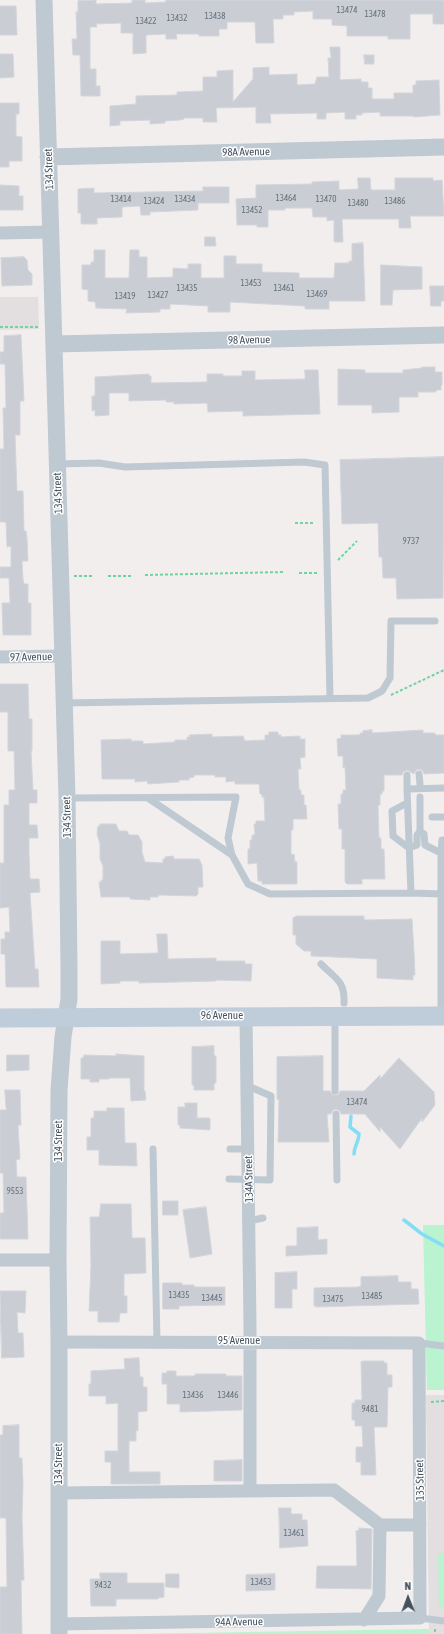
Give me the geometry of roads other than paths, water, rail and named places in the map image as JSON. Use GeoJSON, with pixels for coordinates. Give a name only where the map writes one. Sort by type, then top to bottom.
{"type":"FeatureCollection","features":[{"type":"Feature","properties":{"kind":"main road","name":"96 Avenue"},"geometry":{"type":"LineString","coordinates":[[0,1018],[246,1016],[339,1010],[442,1016]]}},
{"type":"Feature","properties":{"kind":"street","name":"134 Street"},"geometry":{"type":"LineString","coordinates":[[44,0],[67,798],[69,999],[63,1037],[59,1090],[59,1629]]}},
{"type":"Feature","properties":{"kind":"street","name":"98A Avenue"},"geometry":{"type":"LineString","coordinates":[[48,157],[444,147]]}},
{"type":"Feature","properties":{"kind":"street"},"geometry":{"type":"LineString","coordinates":[[0,233],[50,232]]}},
{"type":"Feature","properties":{"kind":"street","name":"98 Avenue"},"geometry":{"type":"LineString","coordinates":[[54,344],[444,335]]}},
{"type":"Feature","properties":{"kind":"street","name":"97 Avenue"},"geometry":{"type":"LineString","coordinates":[[0,657],[63,656]]}},
{"type":"Feature","properties":{"kind":"street","name":"134A Street"},"geometry":{"type":"LineString","coordinates":[[246,1016],[249,1149],[250,1491]]}},
{"type":"Feature","properties":{"kind":"street"},"geometry":{"type":"LineString","coordinates":[[0,1260],[58,1260]]}},
{"type":"Feature","properties":{"kind":"street","name":"95 Avenue"},"geometry":{"type":"LineString","coordinates":[[59,1342],[250,1341],[419,1343]]}},
{"type":"Feature","properties":{"kind":"street","name":"135 Street"},"geometry":{"type":"LineString","coordinates":[[419,1343],[420,1618]]}},
{"type":"Feature","properties":{"kind":"street"},"geometry":{"type":"LineString","coordinates":[[59,1493],[334,1490],[380,1525],[420,1525]]}},
{"type":"Feature","properties":{"kind":"street"},"geometry":{"type":"LineString","coordinates":[[364,1620],[379,1596],[380,1525]]}},
{"type":"Feature","properties":{"kind":"street","name":"94A Avenue"},"geometry":{"type":"LineString","coordinates":[[59,1629],[420,1618]]}},
{"type":"Feature","properties":{"kind":"lane"},"geometry":{"type":"LineString","coordinates":[[58,464],[99,463],[125,467],[304,462],[325,465],[330,698]]}},
{"type":"Feature","properties":{"kind":"lane"},"geometry":{"type":"LineString","coordinates":[[64,703],[368,698],[382,691],[390,678],[391,621],[435,621]]}},
{"type":"Feature","properties":{"kind":"lane"},"geometry":{"type":"LineString","coordinates":[[419,774],[420,784]]}},
{"type":"Feature","properties":{"kind":"lane"},"geometry":{"type":"LineString","coordinates":[[407,775],[411,893]]}},
{"type":"Feature","properties":{"kind":"lane"},"geometry":{"type":"LineString","coordinates":[[407,789],[444,788]]}},
{"type":"Feature","properties":{"kind":"lane"},"geometry":{"type":"LineString","coordinates":[[148,797],[232,855]]}},
{"type":"Feature","properties":{"kind":"lane"},"geometry":{"type":"LineString","coordinates":[[67,798],[236,797],[228,838],[232,855],[248,884],[270,894],[442,894]]}},
{"type":"Feature","properties":{"kind":"lane"},"geometry":{"type":"LineString","coordinates":[[409,848],[417,845],[417,835],[420,831],[420,797]]}},
{"type":"Feature","properties":{"kind":"lane"},"geometry":{"type":"LineString","coordinates":[[407,803],[392,811],[393,836],[409,848]]}},
{"type":"Feature","properties":{"kind":"lane"},"geometry":{"type":"LineString","coordinates":[[432,817],[444,817]]}},
{"type":"Feature","properties":{"kind":"lane"},"geometry":{"type":"LineString","coordinates":[[420,831],[424,834],[425,845],[441,853]]}},
{"type":"Feature","properties":{"kind":"lane"},"geometry":{"type":"LineString","coordinates":[[442,1016],[443,881],[441,853],[442,840],[444,840]]}},
{"type":"Feature","properties":{"kind":"lane"},"geometry":{"type":"LineString","coordinates":[[321,964],[342,985],[344,990],[339,1010],[336,1091]]}},
{"type":"Feature","properties":{"kind":"lane"},"geometry":{"type":"LineString","coordinates":[[229,1179],[270,1180],[271,1096],[248,1086]]}},
{"type":"Feature","properties":{"kind":"lane"},"geometry":{"type":"LineString","coordinates":[[336,1114],[337,1180]]}},
{"type":"Feature","properties":{"kind":"lane"},"geometry":{"type":"LineString","coordinates":[[153,1149],[157,1342]]}},
{"type":"Feature","properties":{"kind":"lane"},"geometry":{"type":"LineString","coordinates":[[230,1149],[249,1149]]}},
{"type":"Feature","properties":{"kind":"lane"},"geometry":{"type":"LineString","coordinates":[[249,1221],[263,1218]]}},
{"type":"Feature","properties":{"kind":"lane"},"geometry":{"type":"LineString","coordinates":[[419,1343],[444,1346]]}},
{"type":"Feature","properties":{"kind":"lane"},"geometry":{"type":"LineString","coordinates":[[420,1618],[444,1621]]}},
{"type":"Feature","properties":{"kind":"waterway"},"geometry":{"type":"LineString","coordinates":[[351,1116],[350,1127],[359,1134],[354,1154]]}},
{"type":"Feature","properties":{"kind":"waterway"},"geometry":{"type":"LineString","coordinates":[[404,1220],[422,1234],[444,1246]]}}]}
